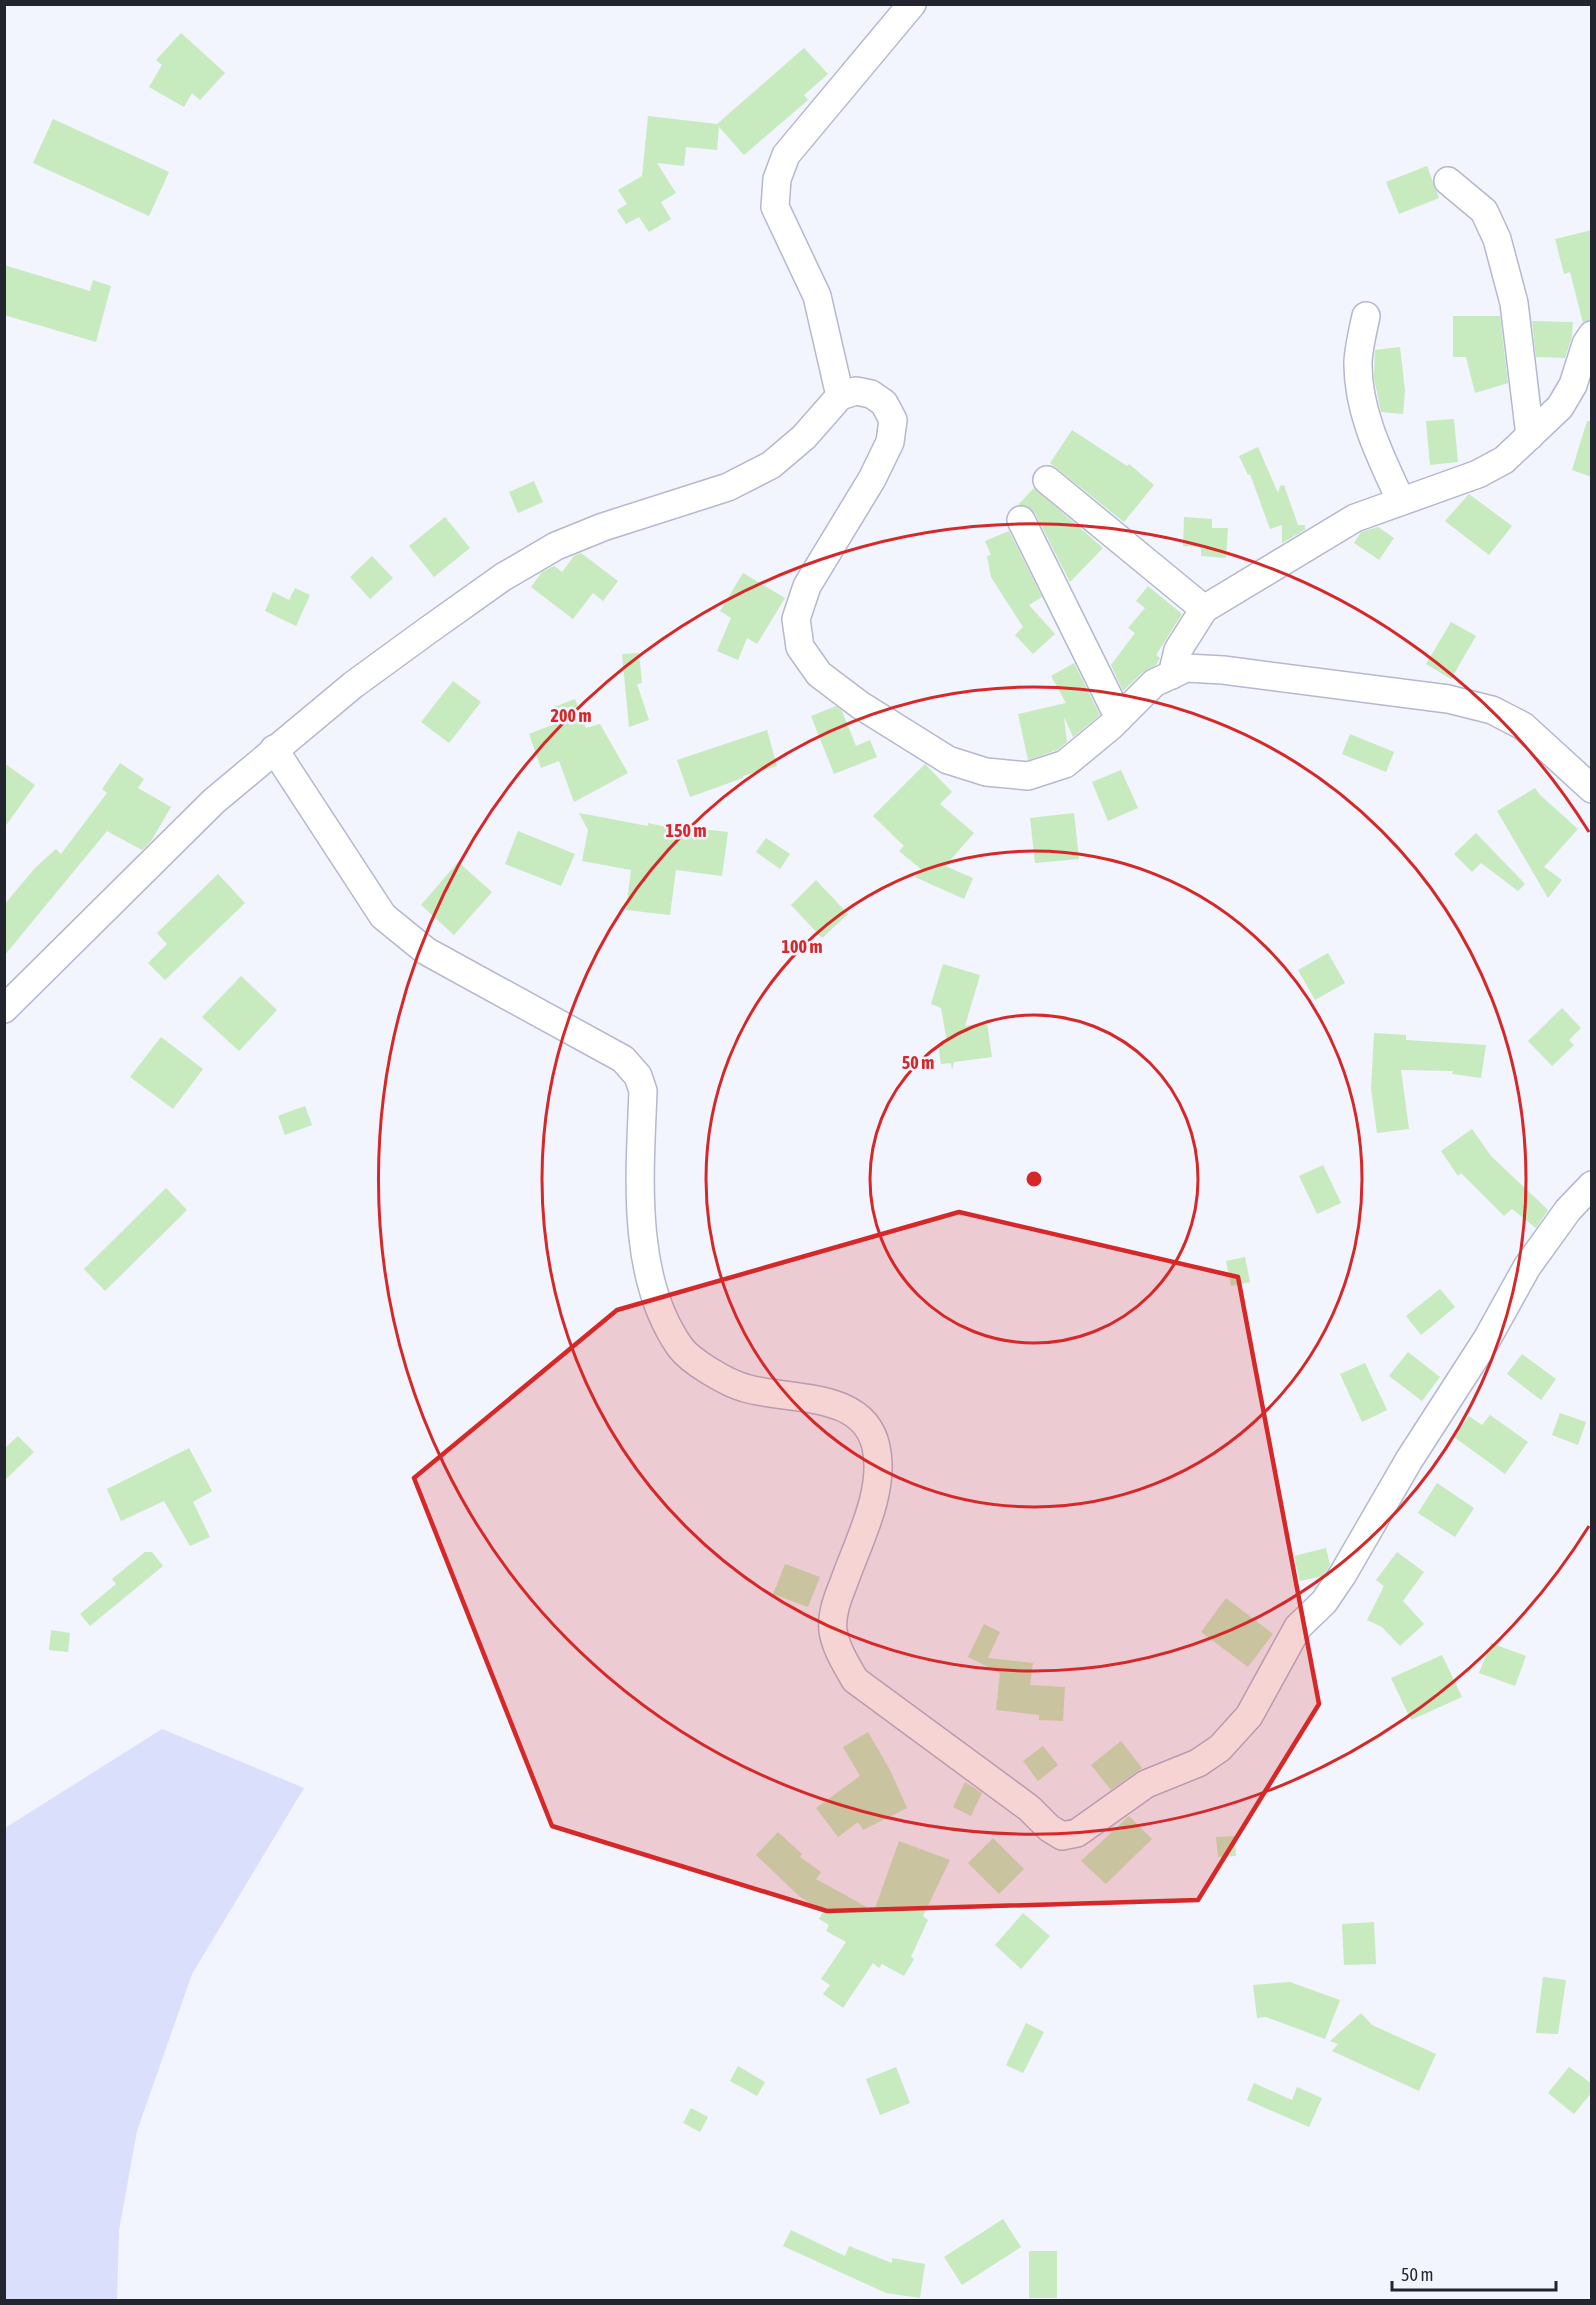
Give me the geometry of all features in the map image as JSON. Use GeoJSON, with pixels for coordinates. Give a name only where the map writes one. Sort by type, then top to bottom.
{"type":"FeatureCollection","features":[{"type":"Feature","properties":{"kind":"street"},"geometry":{"type":"LineString","coordinates":[[840,396],[817,296],[775,207],[777,179],[786,155],[912,4]]}},
{"type":"Feature","properties":{"kind":"street"},"geometry":{"type":"LineString","coordinates":[[1448,181],[1484,211],[1497,238],[1514,303],[1530,436]]}},
{"type":"Feature","properties":{"kind":"street"},"geometry":{"type":"LineString","coordinates":[[1366,316],[1358,361],[1362,395],[1375,445],[1401,501]]}},
{"type":"Feature","properties":{"kind":"street"},"geometry":{"type":"LineString","coordinates":[[1172,675],[1178,650],[1204,609],[1355,518],[1478,474],[1504,459],[1560,407],[1573,385],[1592,335]]}},
{"type":"Feature","properties":{"kind":"street"},"geometry":{"type":"LineString","coordinates":[[4,1010],[214,801],[274,749],[353,686],[503,578],[556,546],[603,526],[728,487],[771,465],[804,437],[840,396],[856,391],[871,394],[884,403],[893,420],[890,442],[872,479],[807,586],[796,619],[800,647],[819,674],[860,705],[948,760],[986,772],[1028,776],[1065,764],[1119,718],[1154,683],[1186,668],[1223,670],[1448,699],[1492,710],[1523,726],[1592,789]]}},
{"type":"Feature","properties":{"kind":"street"},"geometry":{"type":"LineString","coordinates":[[1047,480],[1204,609]]}},
{"type":"Feature","properties":{"kind":"street"},"geometry":{"type":"LineString","coordinates":[[1021,520],[1119,718]]}},
{"type":"Feature","properties":{"kind":"street"},"geometry":{"type":"LineString","coordinates":[[274,749],[383,916],[426,951],[623,1059],[638,1076],[643,1091],[639,1213],[649,1271],[663,1314],[681,1348],[715,1374],[744,1388],[843,1407],[866,1422],[876,1447],[877,1477],[870,1508],[836,1604],[833,1629],[839,1652],[855,1680],[987,1776],[1062,1836],[1077,1833],[1146,1784],[1205,1758],[1220,1748],[1249,1716],[1298,1627],[1324,1602],[1343,1574],[1409,1460],[1487,1339],[1527,1267],[1568,1210],[1592,1185]]}},
{"type":"Feature","properties":{"kind":"highlighted area"},"geometry":{"type":"Polygon","coordinates":[[[959,1212],[1238,1277],[1319,1704],[1198,1900],[827,1911],[552,1826],[414,1478],[617,1310],[959,1212]]]}},
{"type":"Feature","properties":{"kind":"shaded area"},"geometry":{"type":"Polygon","coordinates":[[[162,1729],[304,1788],[192,1974],[137,2131],[119,2230],[117,2300],[5,2300],[5,1828],[162,1729]]]}},
{"type":"Feature","properties":{"kind":"building"},"geometry":{"type":"Polygon","coordinates":[[[181,33],[225,73],[200,100],[192,93],[184,107],[149,87],[162,65],[156,60],[181,33]]]}},
{"type":"Feature","properties":{"kind":"building"},"geometry":{"type":"Polygon","coordinates":[[[804,48],[828,74],[804,95],[808,100],[744,155],[719,127],[717,150],[686,147],[684,166],[657,163],[676,193],[661,202],[671,219],[649,232],[639,217],[626,224],[617,210],[627,204],[618,190],[642,176],[648,116],[717,124],[804,48]]]}},
{"type":"Feature","properties":{"kind":"building"},"geometry":{"type":"Polygon","coordinates":[[[53,119],[169,172],[149,216],[33,163],[53,119]]]}},
{"type":"Feature","properties":{"kind":"building"},"geometry":{"type":"Polygon","coordinates":[[[1427,166],[1439,198],[1399,214],[1386,182],[1427,166]]]}},
{"type":"Feature","properties":{"kind":"building"},"geometry":{"type":"Polygon","coordinates":[[[1592,230],[1592,320],[1583,323],[1570,272],[1564,274],[1555,239],[1592,230]]]}},
{"type":"Feature","properties":{"kind":"building"},"geometry":{"type":"Polygon","coordinates":[[[4,265],[90,291],[93,280],[111,286],[96,342],[4,315],[4,265]]]}},
{"type":"Feature","properties":{"kind":"building"},"geometry":{"type":"Polygon","coordinates":[[[1453,316],[1500,316],[1508,383],[1475,393],[1466,357],[1453,357],[1453,316]]]}},
{"type":"Feature","properties":{"kind":"building"},"geometry":{"type":"Polygon","coordinates":[[[1532,321],[1573,322],[1572,336],[1565,358],[1536,357],[1532,321]]]}},
{"type":"Feature","properties":{"kind":"building"},"geometry":{"type":"Polygon","coordinates":[[[1400,347],[1405,391],[1403,414],[1381,412],[1374,378],[1375,350],[1400,347]]]}},
{"type":"Feature","properties":{"kind":"building"},"geometry":{"type":"Polygon","coordinates":[[[1454,419],[1458,462],[1430,465],[1426,421],[1454,419]]]}},
{"type":"Feature","properties":{"kind":"building"},"geometry":{"type":"Polygon","coordinates":[[[1587,421],[1592,421],[1592,477],[1572,470],[1587,421]]]}},
{"type":"Feature","properties":{"kind":"building"},"geometry":{"type":"Polygon","coordinates":[[[1072,430],[1127,466],[1129,464],[1154,485],[1124,522],[1050,463],[1072,430]]]}},
{"type":"Feature","properties":{"kind":"building"},"geometry":{"type":"Polygon","coordinates":[[[1258,447],[1278,493],[1280,486],[1284,485],[1298,525],[1305,525],[1305,530],[1282,543],[1282,525],[1270,529],[1250,474],[1248,475],[1239,456],[1258,447]]]}},
{"type":"Feature","properties":{"kind":"building"},"geometry":{"type":"Polygon","coordinates":[[[534,481],[543,502],[518,513],[509,492],[534,481]]]}},
{"type":"Feature","properties":{"kind":"building"},"geometry":{"type":"Polygon","coordinates":[[[1034,488],[1103,548],[1070,582],[1035,513],[1029,507],[1018,505],[1034,488]]]}},
{"type":"Feature","properties":{"kind":"building"},"geometry":{"type":"Polygon","coordinates":[[[1469,494],[1512,526],[1489,555],[1445,521],[1469,494]]]}},
{"type":"Feature","properties":{"kind":"building"},"geometry":{"type":"Polygon","coordinates":[[[445,517],[470,548],[434,577],[409,546],[445,517]]]}},
{"type":"Feature","properties":{"kind":"building"},"geometry":{"type":"Polygon","coordinates":[[[1184,517],[1212,519],[1212,528],[1228,528],[1226,558],[1201,556],[1201,547],[1183,546],[1184,517]]]}},
{"type":"Feature","properties":{"kind":"building"},"geometry":{"type":"Polygon","coordinates":[[[1378,527],[1394,538],[1379,560],[1354,543],[1361,532],[1378,527]]]}},
{"type":"Feature","properties":{"kind":"building"},"geometry":{"type":"Polygon","coordinates":[[[1009,531],[1042,597],[1029,605],[1055,634],[1033,654],[1015,635],[1023,627],[991,577],[987,556],[991,555],[985,541],[1009,531]]]}},
{"type":"Feature","properties":{"kind":"building"},"geometry":{"type":"Polygon","coordinates":[[[581,553],[618,581],[603,601],[593,593],[573,619],[531,587],[542,572],[554,566],[562,572],[574,556],[581,553]]]}},
{"type":"Feature","properties":{"kind":"building"},"geometry":{"type":"Polygon","coordinates":[[[372,556],[393,578],[370,599],[350,577],[372,556]]]}},
{"type":"Feature","properties":{"kind":"building"},"geometry":{"type":"Polygon","coordinates":[[[743,573],[785,598],[757,644],[747,638],[738,660],[717,651],[731,618],[720,611],[743,573]]]}},
{"type":"Feature","properties":{"kind":"building"},"geometry":{"type":"Polygon","coordinates":[[[1148,586],[1182,614],[1156,655],[1160,658],[1156,665],[1143,672],[1123,691],[1111,665],[1135,633],[1128,628],[1145,608],[1136,601],[1148,586]]]}},
{"type":"Feature","properties":{"kind":"building"},"geometry":{"type":"Polygon","coordinates":[[[295,588],[310,595],[296,626],[265,611],[273,592],[289,600],[295,588]]]}},
{"type":"Feature","properties":{"kind":"building"},"geometry":{"type":"Polygon","coordinates":[[[1451,622],[1476,636],[1451,679],[1426,664],[1451,622]]]}},
{"type":"Feature","properties":{"kind":"building"},"geometry":{"type":"Polygon","coordinates":[[[639,653],[642,683],[637,684],[649,720],[629,727],[622,654],[639,653]]]}},
{"type":"Feature","properties":{"kind":"building"},"geometry":{"type":"Polygon","coordinates":[[[1074,663],[1100,715],[1073,737],[1064,717],[1067,742],[1057,750],[1028,760],[1018,714],[1066,703],[1051,676],[1074,663]]]}},
{"type":"Feature","properties":{"kind":"building"},"geometry":{"type":"Polygon","coordinates":[[[453,681],[481,702],[449,743],[421,722],[453,681]]]}},
{"type":"Feature","properties":{"kind":"building"},"geometry":{"type":"Polygon","coordinates":[[[575,699],[586,728],[600,724],[628,773],[574,802],[559,761],[541,768],[529,734],[560,722],[554,707],[575,699]]]}},
{"type":"Feature","properties":{"kind":"building"},"geometry":{"type":"Polygon","coordinates":[[[836,706],[842,711],[856,746],[870,740],[877,757],[834,774],[811,716],[836,706]]]}},
{"type":"Feature","properties":{"kind":"building"},"geometry":{"type":"Polygon","coordinates":[[[767,730],[777,766],[743,776],[743,778],[690,797],[677,760],[767,730]]]}},
{"type":"Feature","properties":{"kind":"building"},"geometry":{"type":"Polygon","coordinates":[[[1350,734],[1394,752],[1386,772],[1342,754],[1350,734]]]}},
{"type":"Feature","properties":{"kind":"building"},"geometry":{"type":"Polygon","coordinates":[[[4,763],[35,785],[4,828],[4,763]]]}},
{"type":"Feature","properties":{"kind":"building"},"geometry":{"type":"Polygon","coordinates":[[[120,763],[144,779],[138,788],[171,807],[151,841],[142,850],[107,831],[4,956],[4,905],[35,868],[56,849],[61,854],[107,793],[102,789],[120,763]]]}},
{"type":"Feature","properties":{"kind":"building"},"geometry":{"type":"Polygon","coordinates":[[[925,764],[952,792],[940,804],[974,833],[945,866],[973,878],[964,899],[915,877],[922,870],[899,851],[904,846],[873,816],[925,764]]]}},
{"type":"Feature","properties":{"kind":"building"},"geometry":{"type":"Polygon","coordinates":[[[1121,770],[1138,808],[1108,821],[1092,782],[1121,770]]]}},
{"type":"Feature","properties":{"kind":"building"},"geometry":{"type":"Polygon","coordinates":[[[1535,788],[1578,829],[1544,867],[1562,880],[1548,898],[1497,811],[1535,788]]]}},
{"type":"Feature","properties":{"kind":"building"},"geometry":{"type":"Polygon","coordinates":[[[579,813],[648,826],[648,823],[704,835],[702,829],[728,832],[722,876],[676,870],[670,915],[626,910],[631,870],[582,861],[588,830],[579,813]]]}},
{"type":"Feature","properties":{"kind":"building"},"geometry":{"type":"Polygon","coordinates":[[[1074,813],[1079,859],[1035,863],[1030,818],[1074,813]]]}},
{"type":"Feature","properties":{"kind":"building"},"geometry":{"type":"Polygon","coordinates":[[[518,831],[575,854],[561,886],[505,864],[518,831]]]}},
{"type":"Feature","properties":{"kind":"building"},"geometry":{"type":"Polygon","coordinates":[[[1476,833],[1525,884],[1518,891],[1481,863],[1472,872],[1454,854],[1476,833]]]}},
{"type":"Feature","properties":{"kind":"building"},"geometry":{"type":"Polygon","coordinates":[[[766,838],[790,854],[780,869],[756,852],[766,838]]]}},
{"type":"Feature","properties":{"kind":"building"},"geometry":{"type":"Polygon","coordinates":[[[458,862],[492,892],[454,935],[421,905],[458,862]]]}},
{"type":"Feature","properties":{"kind":"building"},"geometry":{"type":"Polygon","coordinates":[[[218,874],[245,903],[165,980],[148,963],[167,944],[157,933],[218,874]]]}},
{"type":"Feature","properties":{"kind":"building"},"geometry":{"type":"Polygon","coordinates":[[[816,880],[848,914],[822,938],[791,905],[816,880]]]}},
{"type":"Feature","properties":{"kind":"building"},"geometry":{"type":"Polygon","coordinates":[[[1328,953],[1345,983],[1315,1000],[1298,970],[1328,953]]]}},
{"type":"Feature","properties":{"kind":"building"},"geometry":{"type":"Polygon","coordinates":[[[943,964],[980,975],[965,1026],[987,1023],[992,1057],[954,1062],[952,1070],[951,1063],[941,1064],[938,1044],[947,1042],[941,1008],[931,1004],[943,964]]]}},
{"type":"Feature","properties":{"kind":"building"},"geometry":{"type":"Polygon","coordinates":[[[241,976],[277,1010],[239,1051],[202,1017],[241,976]]]}},
{"type":"Feature","properties":{"kind":"building"},"geometry":{"type":"Polygon","coordinates":[[[1562,1008],[1581,1028],[1569,1040],[1574,1045],[1552,1066],[1528,1041],[1562,1008]]]}},
{"type":"Feature","properties":{"kind":"building"},"geometry":{"type":"Polygon","coordinates":[[[1374,1033],[1406,1035],[1406,1040],[1486,1045],[1481,1078],[1452,1074],[1453,1071],[1401,1070],[1409,1129],[1377,1133],[1371,1089],[1374,1033]]]}},
{"type":"Feature","properties":{"kind":"building"},"geometry":{"type":"Polygon","coordinates":[[[161,1037],[203,1069],[173,1109],[130,1077],[161,1037]]]}},
{"type":"Feature","properties":{"kind":"building"},"geometry":{"type":"Polygon","coordinates":[[[305,1106],[312,1125],[285,1135],[278,1116],[305,1106]]]}},
{"type":"Feature","properties":{"kind":"building"},"geometry":{"type":"Polygon","coordinates":[[[1472,1129],[1491,1156],[1548,1210],[1536,1228],[1512,1209],[1504,1216],[1461,1173],[1458,1176],[1441,1151],[1472,1129]]]}},
{"type":"Feature","properties":{"kind":"building"},"geometry":{"type":"Polygon","coordinates":[[[1323,1165],[1341,1203],[1317,1214],[1299,1176],[1323,1165]]]}},
{"type":"Feature","properties":{"kind":"building"},"geometry":{"type":"Polygon","coordinates":[[[166,1188],[187,1210],[105,1291],[84,1269],[166,1188]]]}},
{"type":"Feature","properties":{"kind":"building"},"geometry":{"type":"Polygon","coordinates":[[[1245,1257],[1250,1282],[1231,1286],[1226,1261],[1245,1257]]]}},
{"type":"Feature","properties":{"kind":"building"},"geometry":{"type":"Polygon","coordinates":[[[1440,1289],[1455,1307],[1421,1335],[1406,1316],[1440,1289]]]}},
{"type":"Feature","properties":{"kind":"building"},"geometry":{"type":"Polygon","coordinates":[[[1408,1352],[1440,1377],[1422,1401],[1389,1376],[1408,1352]]]}},
{"type":"Feature","properties":{"kind":"building"},"geometry":{"type":"Polygon","coordinates":[[[1522,1354],[1556,1379],[1541,1400],[1507,1374],[1522,1354]]]}},
{"type":"Feature","properties":{"kind":"building"},"geometry":{"type":"Polygon","coordinates":[[[1365,1363],[1387,1410],[1362,1422],[1340,1374],[1365,1363]]]}},
{"type":"Feature","properties":{"kind":"building"},"geometry":{"type":"Polygon","coordinates":[[[1560,1413],[1586,1422],[1578,1445],[1552,1435],[1560,1413]]]}},
{"type":"Feature","properties":{"kind":"building"},"geometry":{"type":"Polygon","coordinates":[[[1490,1415],[1528,1442],[1505,1474],[1454,1437],[1469,1416],[1482,1425],[1490,1415]]]}},
{"type":"Feature","properties":{"kind":"building"},"geometry":{"type":"Polygon","coordinates":[[[18,1436],[34,1452],[4,1481],[4,1449],[18,1436]]]}},
{"type":"Feature","properties":{"kind":"building"},"geometry":{"type":"Polygon","coordinates":[[[189,1448],[212,1491],[193,1502],[210,1537],[190,1546],[164,1501],[121,1521],[107,1489],[189,1448]]]}},
{"type":"Feature","properties":{"kind":"building"},"geometry":{"type":"Polygon","coordinates":[[[1437,1483],[1474,1508],[1455,1537],[1418,1513],[1437,1483]]]}},
{"type":"Feature","properties":{"kind":"building"},"geometry":{"type":"Polygon","coordinates":[[[1326,1548],[1330,1565],[1323,1576],[1300,1581],[1294,1556],[1326,1548]]]}},
{"type":"Feature","properties":{"kind":"building"},"geometry":{"type":"Polygon","coordinates":[[[145,1552],[152,1552],[163,1566],[90,1626],[80,1614],[116,1584],[112,1579],[145,1552]]]}},
{"type":"Feature","properties":{"kind":"building"},"geometry":{"type":"Polygon","coordinates":[[[1397,1552],[1424,1572],[1403,1601],[1424,1624],[1400,1646],[1382,1627],[1367,1620],[1384,1586],[1376,1580],[1397,1552]]]}},
{"type":"Feature","properties":{"kind":"building"},"geometry":{"type":"Polygon","coordinates":[[[785,1564],[820,1577],[808,1607],[773,1594],[785,1564]]]}},
{"type":"Feature","properties":{"kind":"building"},"geometry":{"type":"Polygon","coordinates":[[[1226,1598],[1273,1634],[1248,1667],[1201,1632],[1226,1598]]]}},
{"type":"Feature","properties":{"kind":"building"},"geometry":{"type":"Polygon","coordinates":[[[984,1624],[1000,1632],[988,1658],[1033,1663],[1030,1685],[1065,1687],[1063,1721],[1039,1720],[1039,1715],[996,1710],[1000,1673],[968,1657],[984,1624]]]}},
{"type":"Feature","properties":{"kind":"building"},"geometry":{"type":"Polygon","coordinates":[[[51,1630],[70,1633],[68,1652],[49,1650],[51,1630]]]}},
{"type":"Feature","properties":{"kind":"building"},"geometry":{"type":"Polygon","coordinates":[[[1491,1643],[1526,1656],[1515,1686],[1479,1673],[1491,1643]]]}},
{"type":"Feature","properties":{"kind":"building"},"geometry":{"type":"Polygon","coordinates":[[[1442,1655],[1462,1697],[1411,1720],[1391,1678],[1442,1655]]]}},
{"type":"Feature","properties":{"kind":"building"},"geometry":{"type":"Polygon","coordinates":[[[868,1732],[890,1770],[907,1808],[863,1830],[858,1822],[838,1837],[816,1808],[860,1776],[843,1747],[868,1732]]]}},
{"type":"Feature","properties":{"kind":"building"},"geometry":{"type":"Polygon","coordinates":[[[1121,1741],[1142,1768],[1111,1790],[1091,1765],[1121,1741]]]}},
{"type":"Feature","properties":{"kind":"building"},"geometry":{"type":"Polygon","coordinates":[[[1043,1746],[1058,1765],[1038,1781],[1023,1761],[1043,1746]]]}},
{"type":"Feature","properties":{"kind":"building"},"geometry":{"type":"Polygon","coordinates":[[[965,1782],[982,1793],[971,1816],[953,1807],[965,1782]]]}},
{"type":"Feature","properties":{"kind":"building"},"geometry":{"type":"Polygon","coordinates":[[[1129,1816],[1152,1839],[1106,1884],[1081,1861],[1129,1816]]]}},
{"type":"Feature","properties":{"kind":"building"},"geometry":{"type":"Polygon","coordinates":[[[778,1832],[802,1854],[800,1857],[821,1872],[816,1879],[874,1911],[899,1841],[950,1860],[923,1916],[928,1920],[911,1957],[914,1959],[904,1976],[882,1964],[879,1968],[873,1963],[843,2008],[823,1994],[830,1985],[821,1979],[846,1942],[826,1931],[829,1925],[819,1919],[823,1912],[799,1896],[756,1855],[778,1832]]]}},
{"type":"Feature","properties":{"kind":"building"},"geometry":{"type":"Polygon","coordinates":[[[1235,1836],[1236,1856],[1218,1857],[1216,1837],[1235,1836]]]}},
{"type":"Feature","properties":{"kind":"building"},"geometry":{"type":"Polygon","coordinates":[[[993,1838],[1024,1869],[999,1894],[968,1863],[993,1838]]]}},
{"type":"Feature","properties":{"kind":"building"},"geometry":{"type":"Polygon","coordinates":[[[1023,1913],[1050,1936],[1021,1969],[995,1945],[1023,1913]]]}},
{"type":"Feature","properties":{"kind":"building"},"geometry":{"type":"Polygon","coordinates":[[[1374,1922],[1376,1964],[1344,1965],[1342,1924],[1374,1922]]]}},
{"type":"Feature","properties":{"kind":"building"},"geometry":{"type":"Polygon","coordinates":[[[1543,1977],[1566,1980],[1558,2034],[1536,2033],[1543,1977]]]}},
{"type":"Feature","properties":{"kind":"building"},"geometry":{"type":"Polygon","coordinates":[[[1290,1982],[1340,2000],[1325,2039],[1266,2017],[1257,2018],[1253,1985],[1290,1982]]]}},
{"type":"Feature","properties":{"kind":"building"},"geometry":{"type":"Polygon","coordinates":[[[1361,2013],[1372,2025],[1436,2054],[1419,2091],[1332,2051],[1338,2044],[1330,2041],[1361,2013]]]}},
{"type":"Feature","properties":{"kind":"building"},"geometry":{"type":"Polygon","coordinates":[[[1026,2023],[1044,2032],[1023,2073],[1006,2065],[1026,2023]]]}},
{"type":"Feature","properties":{"kind":"building"},"geometry":{"type":"Polygon","coordinates":[[[738,2066],[765,2082],[757,2096],[730,2081],[738,2066]]]}},
{"type":"Feature","properties":{"kind":"building"},"geometry":{"type":"Polygon","coordinates":[[[896,2067],[910,2103],[880,2115],[866,2079],[896,2067]]]}},
{"type":"Feature","properties":{"kind":"building"},"geometry":{"type":"Polygon","coordinates":[[[1569,2067],[1592,2084],[1592,2092],[1574,2114],[1548,2093],[1569,2067]]]}},
{"type":"Feature","properties":{"kind":"building"},"geometry":{"type":"Polygon","coordinates":[[[1254,2083],[1292,2100],[1297,2087],[1322,2098],[1309,2127],[1247,2100],[1254,2083]]]}},
{"type":"Feature","properties":{"kind":"building"},"geometry":{"type":"Polygon","coordinates":[[[691,2108],[708,2117],[700,2132],[683,2123],[691,2108]]]}},
{"type":"Feature","properties":{"kind":"building"},"geometry":{"type":"Polygon","coordinates":[[[1003,2219],[1021,2247],[962,2285],[944,2257],[1003,2219]]]}},
{"type":"Feature","properties":{"kind":"building"},"geometry":{"type":"Polygon","coordinates":[[[791,2230],[845,2256],[849,2246],[892,2263],[892,2258],[925,2264],[920,2298],[886,2293],[783,2246],[791,2230]]]}},
{"type":"Feature","properties":{"kind":"building"},"geometry":{"type":"Polygon","coordinates":[[[1029,2251],[1057,2251],[1057,2298],[1029,2298],[1029,2251]]]}}]}
